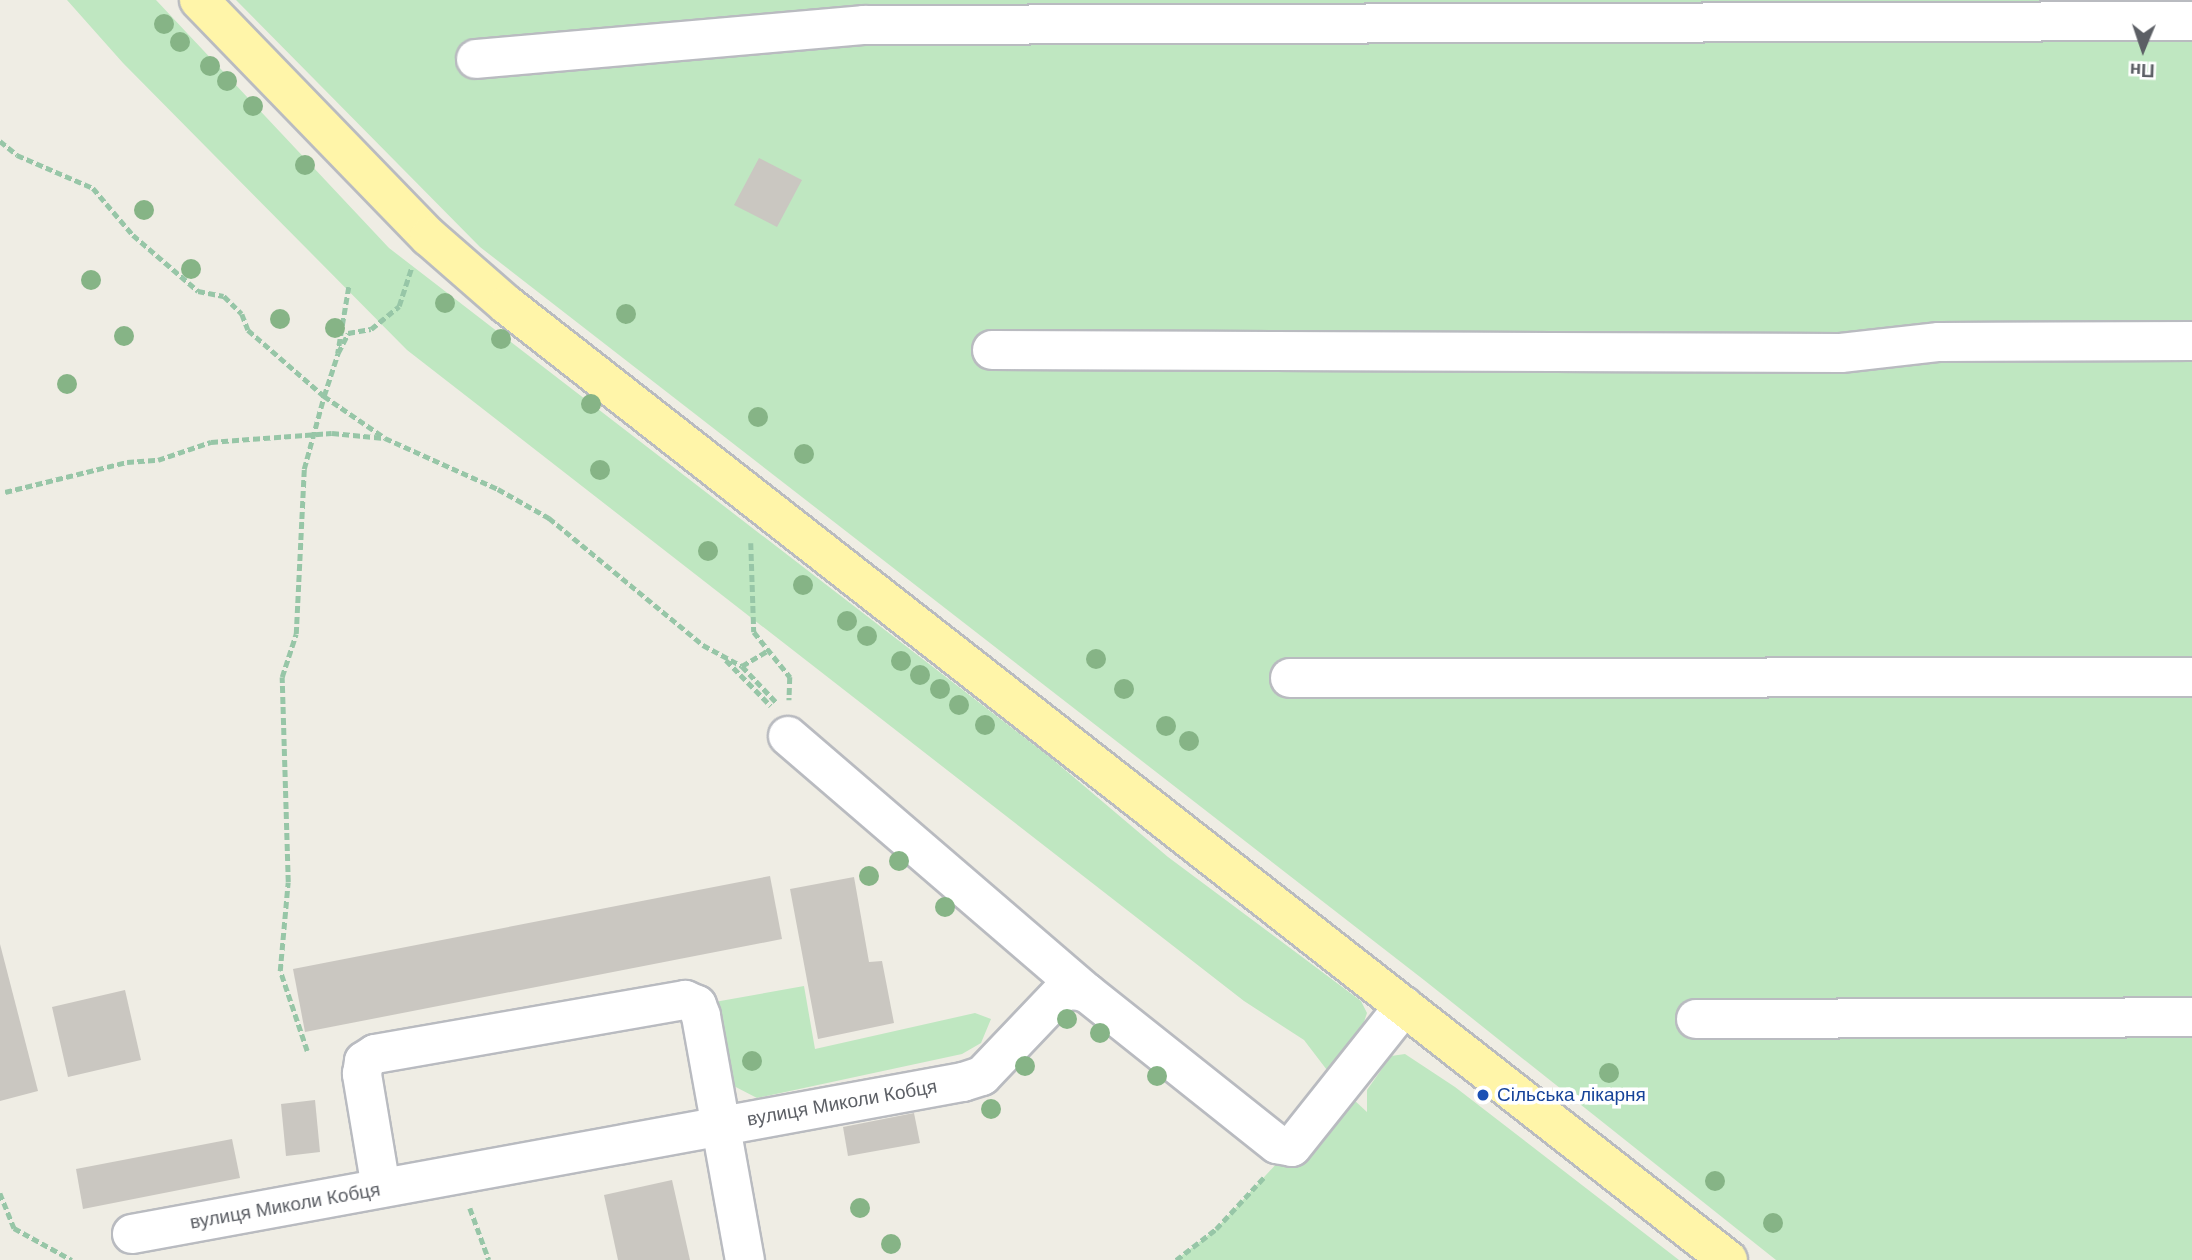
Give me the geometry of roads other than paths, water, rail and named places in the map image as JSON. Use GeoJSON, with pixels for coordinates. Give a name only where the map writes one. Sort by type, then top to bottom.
{"type":"FeatureCollection","features":[{"type":"Feature","properties":{"kind":"main road"},"geometry":{"type":"LineString","coordinates":[[200,0],[423,230],[507,305],[1728,1260]]}},
{"type":"Feature","properties":{"kind":"street"},"geometry":{"type":"LineString","coordinates":[[476,59],[864,25],[2192,21]]}},
{"type":"Feature","properties":{"kind":"street"},"geometry":{"type":"LineString","coordinates":[[992,350],[1842,353],[1939,342],[2192,341]]}},
{"type":"Feature","properties":{"kind":"street"},"geometry":{"type":"LineString","coordinates":[[1290,678],[2192,677]]}},
{"type":"Feature","properties":{"kind":"street"},"geometry":{"type":"LineString","coordinates":[[789,725],[1087,993],[1276,1144],[1292,1147],[1404,1006]]}},
{"type":"Feature","properties":{"kind":"street","name":"вулиця Миколи Кобця"},"geometry":{"type":"LineString","coordinates":[[132,1234],[982,1076],[1062,992],[1087,993]]}},
{"type":"Feature","properties":{"kind":"street"},"geometry":{"type":"LineString","coordinates":[[381,1188],[362,1074],[364,1061],[374,1054],[685,1000],[697,1005],[701,1016],[745,1260]]}},
{"type":"Feature","properties":{"kind":"street"},"geometry":{"type":"LineString","coordinates":[[1696,1020],[2192,1017]]}},
{"type":"Feature","properties":{"kind":"place","name":"Сільська лікарня"},"geometry":{"type":"Point","coordinates":[1483,1095]}}]}
